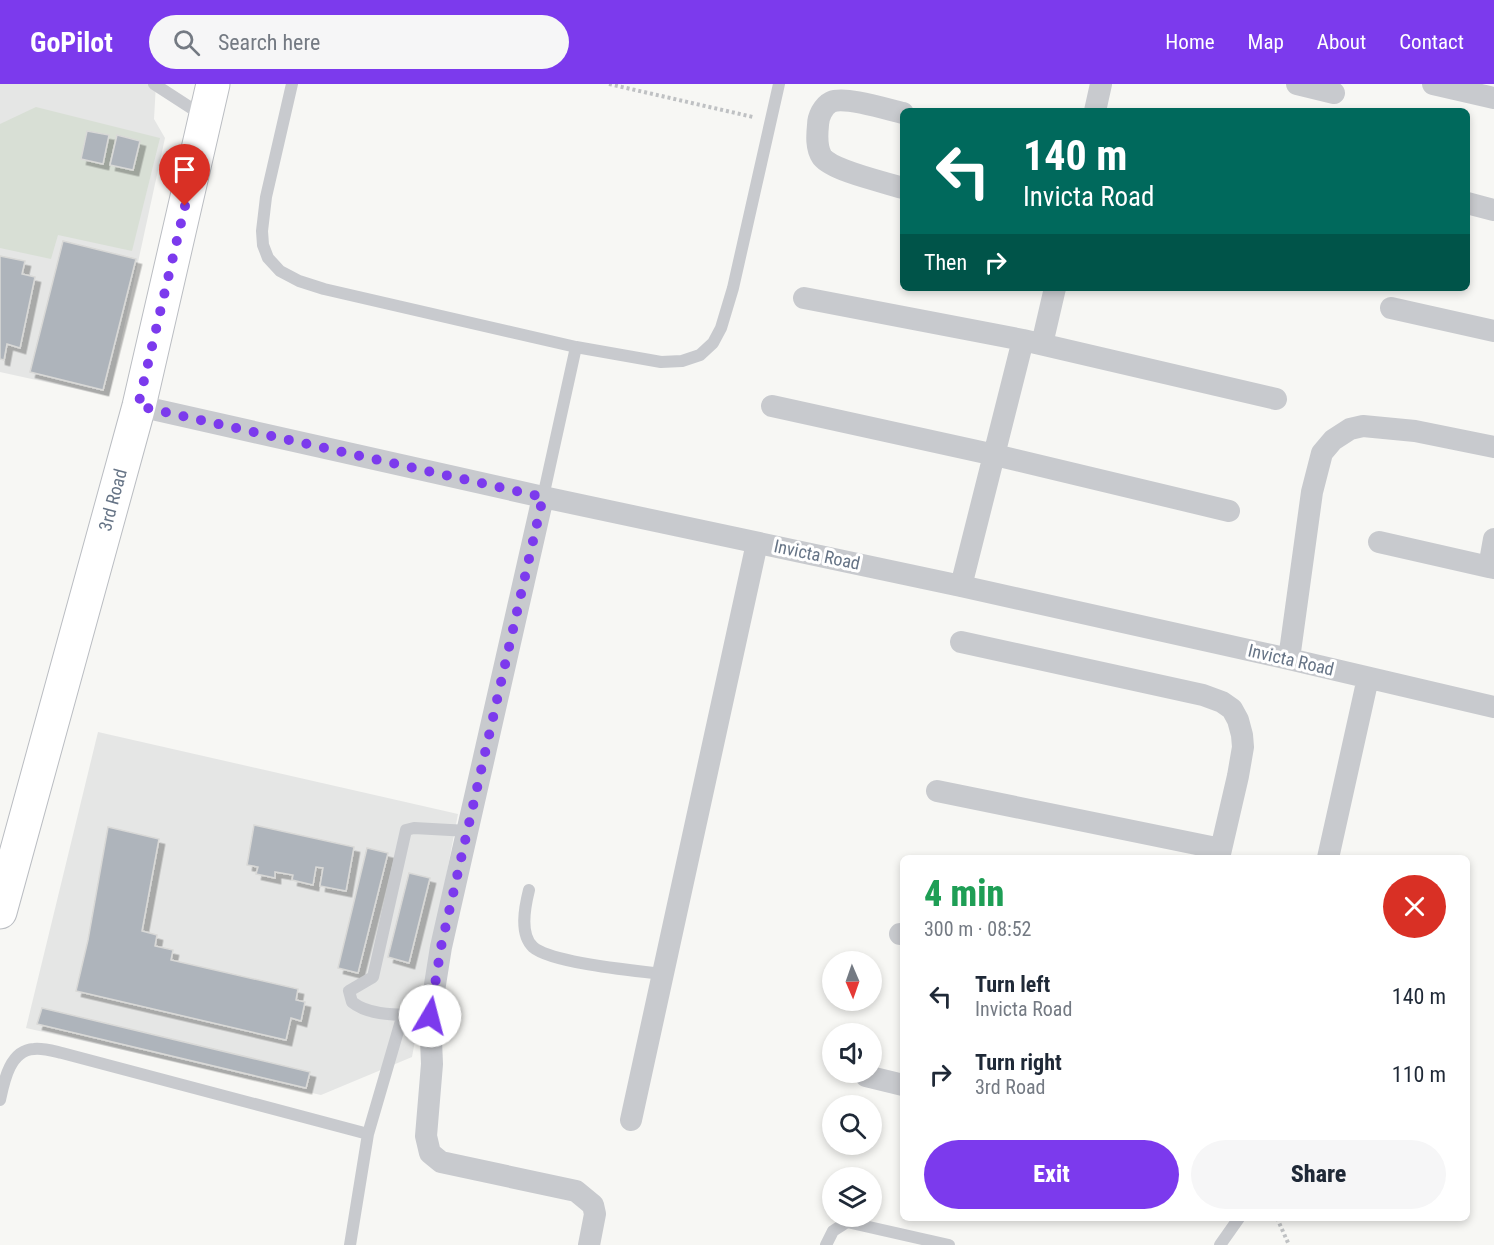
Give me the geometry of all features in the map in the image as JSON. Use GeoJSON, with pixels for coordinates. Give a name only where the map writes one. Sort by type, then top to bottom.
{"type":"FeatureCollection","features":[{"type":"Feature","properties":{"kind":"street","name":"3rd Road"},"geometry":{"type":"LineString","coordinates":[[0,912],[138,406],[213,84]]}},
{"type":"Feature","properties":{"kind":"street"},"geometry":{"type":"LineString","coordinates":[[1096,108],[1101,84]]}},
{"type":"Feature","properties":{"kind":"street"},"geometry":{"type":"LineString","coordinates":[[1297,84],[1334,93]]}},
{"type":"Feature","properties":{"kind":"street"},"geometry":{"type":"LineString","coordinates":[[1433,84],[1494,98]]}},
{"type":"Feature","properties":{"kind":"street"},"geometry":{"type":"LineString","coordinates":[[900,112],[839,100],[830,102],[824,107],[818,120],[817,134],[822,157],[836,167],[900,187]]}},
{"type":"Feature","properties":{"kind":"street"},"geometry":{"type":"LineString","coordinates":[[1470,204],[1494,210]]}},
{"type":"Feature","properties":{"kind":"street"},"geometry":{"type":"LineString","coordinates":[[961,586],[995,455],[1032,342],[1054,291]]}},
{"type":"Feature","properties":{"kind":"street"},"geometry":{"type":"LineString","coordinates":[[804,298],[1032,342],[1276,399]]}},
{"type":"Feature","properties":{"kind":"street"},"geometry":{"type":"LineString","coordinates":[[1391,308],[1494,332]]}},
{"type":"Feature","properties":{"kind":"street","name":"Invicta Road"},"geometry":{"type":"LineString","coordinates":[[138,406],[543,497],[1290,659],[1494,707]]}},
{"type":"Feature","properties":{"kind":"street"},"geometry":{"type":"LineString","coordinates":[[772,406],[995,455],[1229,511]]}},
{"type":"Feature","properties":{"kind":"street"},"geometry":{"type":"LineString","coordinates":[[1290,659],[1312,492],[1322,453],[1333,440],[1350,429],[1364,426],[1415,431],[1494,447]]}},
{"type":"Feature","properties":{"kind":"street"},"geometry":{"type":"LineString","coordinates":[[543,497],[441,947],[430,1016],[432,1064],[426,1136],[430,1153],[441,1162],[576,1191],[593,1205],[595,1214],[590,1245]]}},
{"type":"Feature","properties":{"kind":"street"},"geometry":{"type":"LineString","coordinates":[[1379,542],[1491,567],[1494,539]]}},
{"type":"Feature","properties":{"kind":"street"},"geometry":{"type":"LineString","coordinates":[[631,1120],[757,543]]}},
{"type":"Feature","properties":{"kind":"street"},"geometry":{"type":"LineString","coordinates":[[937,791],[1220,853],[1243,747],[1238,720],[1232,710],[1222,702],[1203,694],[961,642]]}},
{"type":"Feature","properties":{"kind":"street"},"geometry":{"type":"LineString","coordinates":[[1329,855],[1368,678]]}},
{"type":"Feature","properties":{"kind":"street"},"geometry":{"type":"LineString","coordinates":[[882,1080],[900,1084]]}},
{"type":"Feature","properties":{"kind":"lane"},"geometry":{"type":"LineString","coordinates":[[154,84],[206,118]]}},
{"type":"Feature","properties":{"kind":"lane"},"geometry":{"type":"LineString","coordinates":[[292,84],[266,197],[262,231],[263,245],[268,258],[280,271],[299,281],[324,289],[576,347],[661,362],[682,361],[700,355],[713,343],[721,328],[733,288],[779,84]]}},
{"type":"Feature","properties":{"kind":"lane"},"geometry":{"type":"LineString","coordinates":[[543,497],[576,347]]}},
{"type":"Feature","properties":{"kind":"lane"},"geometry":{"type":"LineString","coordinates":[[430,1016],[371,1012],[352,1002],[349,991],[373,977],[406,830],[414,828],[468,831]]}},
{"type":"Feature","properties":{"kind":"lane"},"geometry":{"type":"LineString","coordinates":[[529,890],[526,902],[525,933],[533,947],[553,957],[663,974]]}},
{"type":"Feature","properties":{"kind":"lane"},"geometry":{"type":"LineString","coordinates":[[350,1245],[368,1134],[403,1014]]}},
{"type":"Feature","properties":{"kind":"lane"},"geometry":{"type":"LineString","coordinates":[[0,1100],[11,1065],[20,1052],[33,1048],[62,1053],[368,1134]]}},
{"type":"Feature","properties":{"kind":"lane"},"geometry":{"type":"LineString","coordinates":[[1220,1245],[1237,1221]]}},
{"type":"Feature","properties":{"kind":"lane"},"geometry":{"type":"LineString","coordinates":[[826,1245],[833,1231],[847,1222],[949,1245]]}},
{"type":"Feature","properties":{"kind":"path"},"geometry":{"type":"LineString","coordinates":[[609,84],[772,121]]}},
{"type":"Feature","properties":{"kind":"path"},"geometry":{"type":"LineString","coordinates":[[1278,1221],[1289,1245]]}},
{"type":"Feature","properties":{"kind":"shaded area"},"geometry":{"type":"Polygon","coordinates":[[[0,84],[156,84],[154,119],[165,138],[109,396],[0,372],[0,84]]]}},
{"type":"Feature","properties":{"kind":"shaded area"},"geometry":{"type":"Polygon","coordinates":[[[36,107],[160,138],[132,251],[58,235],[51,259],[0,248],[0,124],[36,107]]]}},
{"type":"Feature","properties":{"kind":"shaded area"},"geometry":{"type":"Polygon","coordinates":[[[98,732],[458,814],[412,1057],[321,1095],[26,1028],[98,732]]]}},
{"type":"Feature","properties":{"kind":"building"},"geometry":{"type":"Polygon","coordinates":[[[87,131],[109,135],[103,164],[81,159],[87,131]]]}},
{"type":"Feature","properties":{"kind":"building"},"geometry":{"type":"Polygon","coordinates":[[[117,135],[140,141],[133,170],[110,165],[117,135]]]}},
{"type":"Feature","properties":{"kind":"building"},"geometry":{"type":"Polygon","coordinates":[[[63,241],[136,259],[103,390],[30,372],[63,241]]]}},
{"type":"Feature","properties":{"kind":"building"},"geometry":{"type":"Polygon","coordinates":[[[0,256],[25,261],[22,274],[35,277],[20,348],[7,344],[4,360],[0,359],[0,256]]]}},
{"type":"Feature","properties":{"kind":"building"},"geometry":{"type":"Polygon","coordinates":[[[254,825],[354,847],[346,891],[320,886],[323,868],[316,867],[313,885],[292,880],[293,875],[275,872],[275,878],[256,874],[258,867],[247,865],[254,825]]]}},
{"type":"Feature","properties":{"kind":"building"},"geometry":{"type":"Polygon","coordinates":[[[108,827],[159,839],[142,931],[157,935],[155,946],[173,950],[171,960],[298,989],[296,1000],[305,1002],[301,1021],[291,1018],[286,1040],[76,991],[88,940],[108,827]]]}},
{"type":"Feature","properties":{"kind":"building"},"geometry":{"type":"Polygon","coordinates":[[[367,848],[388,853],[358,973],[338,968],[367,848]]]}},
{"type":"Feature","properties":{"kind":"building"},"geometry":{"type":"Polygon","coordinates":[[[409,873],[430,878],[409,963],[388,957],[409,873]]]}},
{"type":"Feature","properties":{"kind":"building"},"geometry":{"type":"Polygon","coordinates":[[[42,1008],[310,1072],[306,1088],[37,1024],[42,1008]]]}},
{"type":"Feature","properties":{"kind":"route"},"geometry":{"type":"LineString","coordinates":[[185,206],[138,406],[543,497],[441,947],[430,1016]]}}]}
